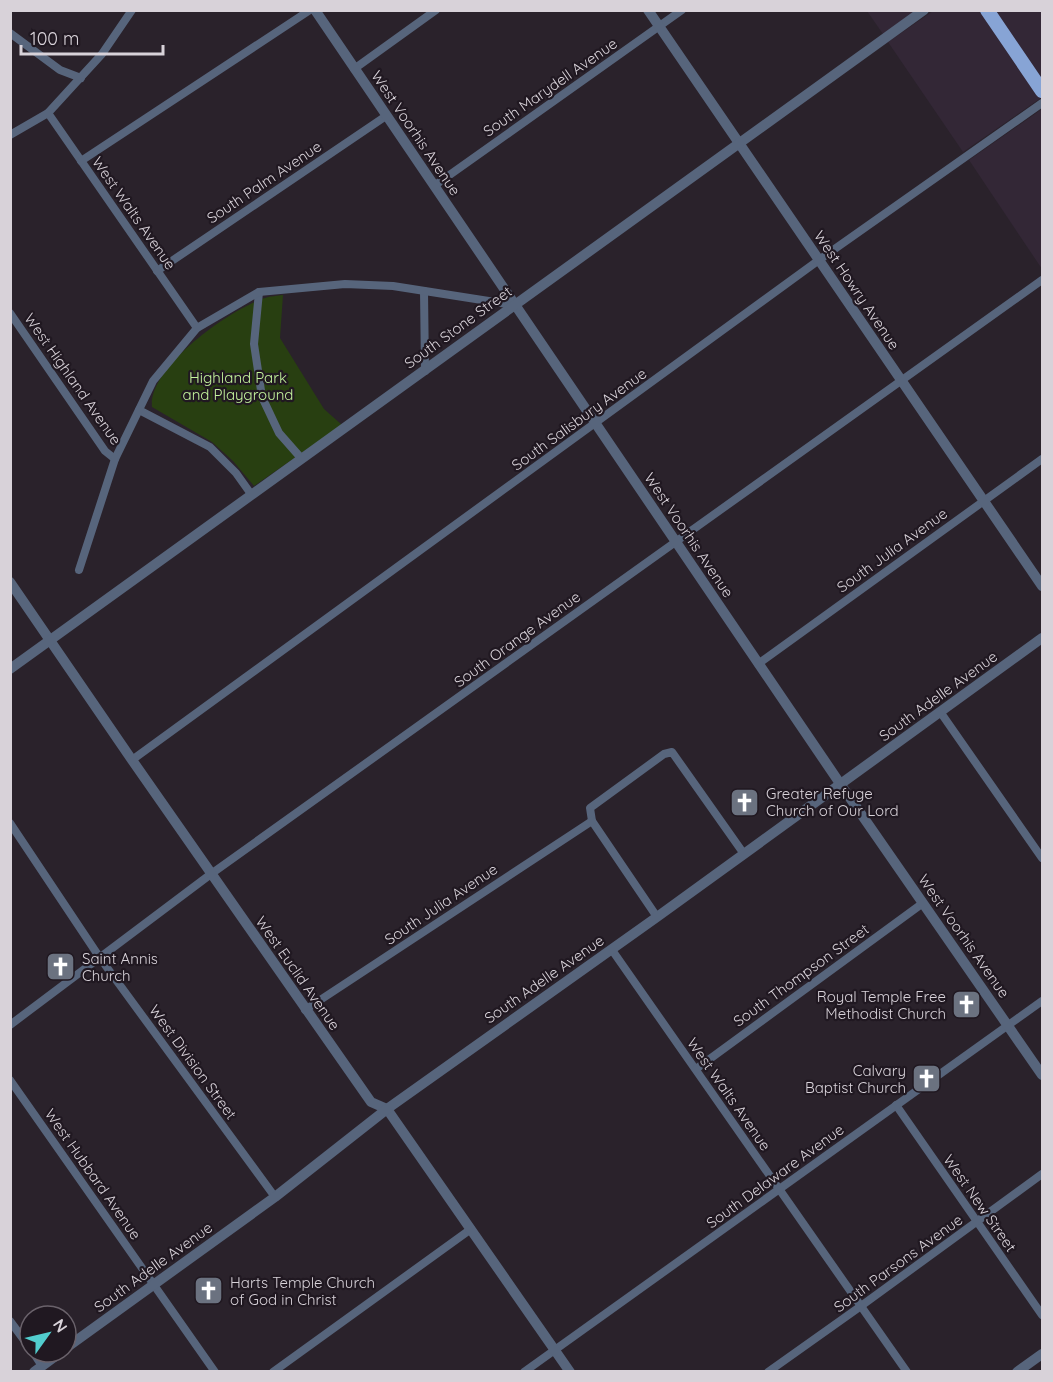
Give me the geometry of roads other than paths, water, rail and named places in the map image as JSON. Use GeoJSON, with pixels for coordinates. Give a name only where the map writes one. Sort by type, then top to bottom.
{"type":"FeatureCollection","features":[{"type":"Feature","properties":{"kind":"main road"},"geometry":{"type":"LineString","coordinates":[[987,10],[1042,91]]}},
{"type":"Feature","properties":{"kind":"street"},"geometry":{"type":"LineString","coordinates":[[10,135],[48,113],[102,54],[132,10]]}},
{"type":"Feature","properties":{"kind":"street"},"geometry":{"type":"LineString","coordinates":[[81,161],[310,10]]}},
{"type":"Feature","properties":{"kind":"street","name":"West Voorhis Avenue"},"geometry":{"type":"LineString","coordinates":[[315,10],[758,664],[1042,1075]]}},
{"type":"Feature","properties":{"kind":"street"},"geometry":{"type":"LineString","coordinates":[[354,69],[436,10]]}},
{"type":"Feature","properties":{"kind":"street","name":"West Howry Avenue"},"geometry":{"type":"LineString","coordinates":[[648,10],[1042,586]]}},
{"type":"Feature","properties":{"kind":"street","name":"South Marydell Avenue"},"geometry":{"type":"LineString","coordinates":[[434,186],[682,10]]}},
{"type":"Feature","properties":{"kind":"street","name":"South Stone Street"},"geometry":{"type":"LineString","coordinates":[[10,669],[51,642],[251,494],[924,10]]}},
{"type":"Feature","properties":{"kind":"street"},"geometry":{"type":"LineString","coordinates":[[10,33],[60,70],[81,78]]}},
{"type":"Feature","properties":{"kind":"street","name":"South Salisbury Avenue"},"geometry":{"type":"LineString","coordinates":[[132,760],[819,260],[1042,103]]}},
{"type":"Feature","properties":{"kind":"street","name":"West Walts Avenue"},"geometry":{"type":"LineString","coordinates":[[48,113],[197,328]]}},
{"type":"Feature","properties":{"kind":"street","name":"South Palm Avenue"},"geometry":{"type":"LineString","coordinates":[[157,271],[386,116]]}},
{"type":"Feature","properties":{"kind":"street","name":"South Orange Avenue"},"geometry":{"type":"LineString","coordinates":[[10,1026],[211,874],[1042,280]]}},
{"type":"Feature","properties":{"kind":"street"},"geometry":{"type":"LineString","coordinates":[[79,570],[115,459],[153,381],[197,328],[259,292],[345,285],[393,286],[514,305]]}},
{"type":"Feature","properties":{"kind":"street"},"geometry":{"type":"LineString","coordinates":[[424,291],[425,371]]}},
{"type":"Feature","properties":{"kind":"street"},"geometry":{"type":"LineString","coordinates":[[259,292],[254,344],[262,397],[279,433],[301,458]]}},
{"type":"Feature","properties":{"kind":"street","name":"West Highland Avenue"},"geometry":{"type":"LineString","coordinates":[[10,313],[105,451],[115,459]]}},
{"type":"Feature","properties":{"kind":"street"},"geometry":{"type":"LineString","coordinates":[[139,410],[210,447],[236,473],[251,494]]}},
{"type":"Feature","properties":{"kind":"street","name":"South Julia Avenue"},"geometry":{"type":"LineString","coordinates":[[758,664],[1042,459]]}},
{"type":"Feature","properties":{"kind":"street","name":"West Euclid Avenue"},"geometry":{"type":"LineString","coordinates":[[10,582],[305,1010],[371,1102],[387,1109],[570,1371]]}},
{"type":"Feature","properties":{"kind":"street","name":"South Adelle Avenue"},"geometry":{"type":"LineString","coordinates":[[78,1339],[275,1197],[387,1109],[612,950],[1042,638]]}},
{"type":"Feature","properties":{"kind":"street"},"geometry":{"type":"LineString","coordinates":[[941,712],[1042,858]]}},
{"type":"Feature","properties":{"kind":"street"},"geometry":{"type":"LineString","coordinates":[[657,917],[592,821],[590,808],[664,754],[672,752],[744,854]]}},
{"type":"Feature","properties":{"kind":"street","name":"South Julia Avenue"},"geometry":{"type":"LineString","coordinates":[[305,1010],[592,821]]}},
{"type":"Feature","properties":{"kind":"street","name":"West Division Street"},"geometry":{"type":"LineString","coordinates":[[10,823],[100,958],[275,1197]]}},
{"type":"Feature","properties":{"kind":"street","name":"South Thompson Street"},"geometry":{"type":"LineString","coordinates":[[696,1069],[923,903]]}},
{"type":"Feature","properties":{"kind":"street","name":"West Walts Avenue"},"geometry":{"type":"LineString","coordinates":[[612,950],[907,1371]]}},
{"type":"Feature","properties":{"kind":"street","name":"South Delaware Avenue"},"geometry":{"type":"LineString","coordinates":[[524,1371],[1042,1001]]}},
{"type":"Feature","properties":{"kind":"street","name":"West Hubbard Avenue"},"geometry":{"type":"LineString","coordinates":[[10,1080],[215,1371]]}},
{"type":"Feature","properties":{"kind":"street","name":"West New Street"},"geometry":{"type":"LineString","coordinates":[[896,1105],[1042,1315]]}},
{"type":"Feature","properties":{"kind":"street","name":"South Parsons Avenue"},"geometry":{"type":"LineString","coordinates":[[768,1371],[1042,1174]]}},
{"type":"Feature","properties":{"kind":"street"},"geometry":{"type":"LineString","coordinates":[[273,1371],[471,1229]]}},
{"type":"Feature","properties":{"kind":"street"},"geometry":{"type":"LineString","coordinates":[[1017,1371],[1042,1354]]}},
{"type":"Feature","properties":{"kind":"place","name":"Greater Refuge Church of Our Lord"},"geometry":{"type":"Point","coordinates":[745,802]}},
{"type":"Feature","properties":{"kind":"place","name":"Saint Annis Church"},"geometry":{"type":"Point","coordinates":[61,967]}},
{"type":"Feature","properties":{"kind":"place","name":"Royal Temple Free Methodist Church"},"geometry":{"type":"Point","coordinates":[967,1005]}},
{"type":"Feature","properties":{"kind":"place","name":"Calvary Baptist Church"},"geometry":{"type":"Point","coordinates":[927,1079]}},
{"type":"Feature","properties":{"kind":"place","name":"Harts Temple Church of God in Christ"},"geometry":{"type":"Point","coordinates":[209,1291]}},
{"type":"Feature","properties":{"kind":"park label","name":"Highland Park and Playground"},"geometry":{"type":"Point","coordinates":[238,386]}}]}
